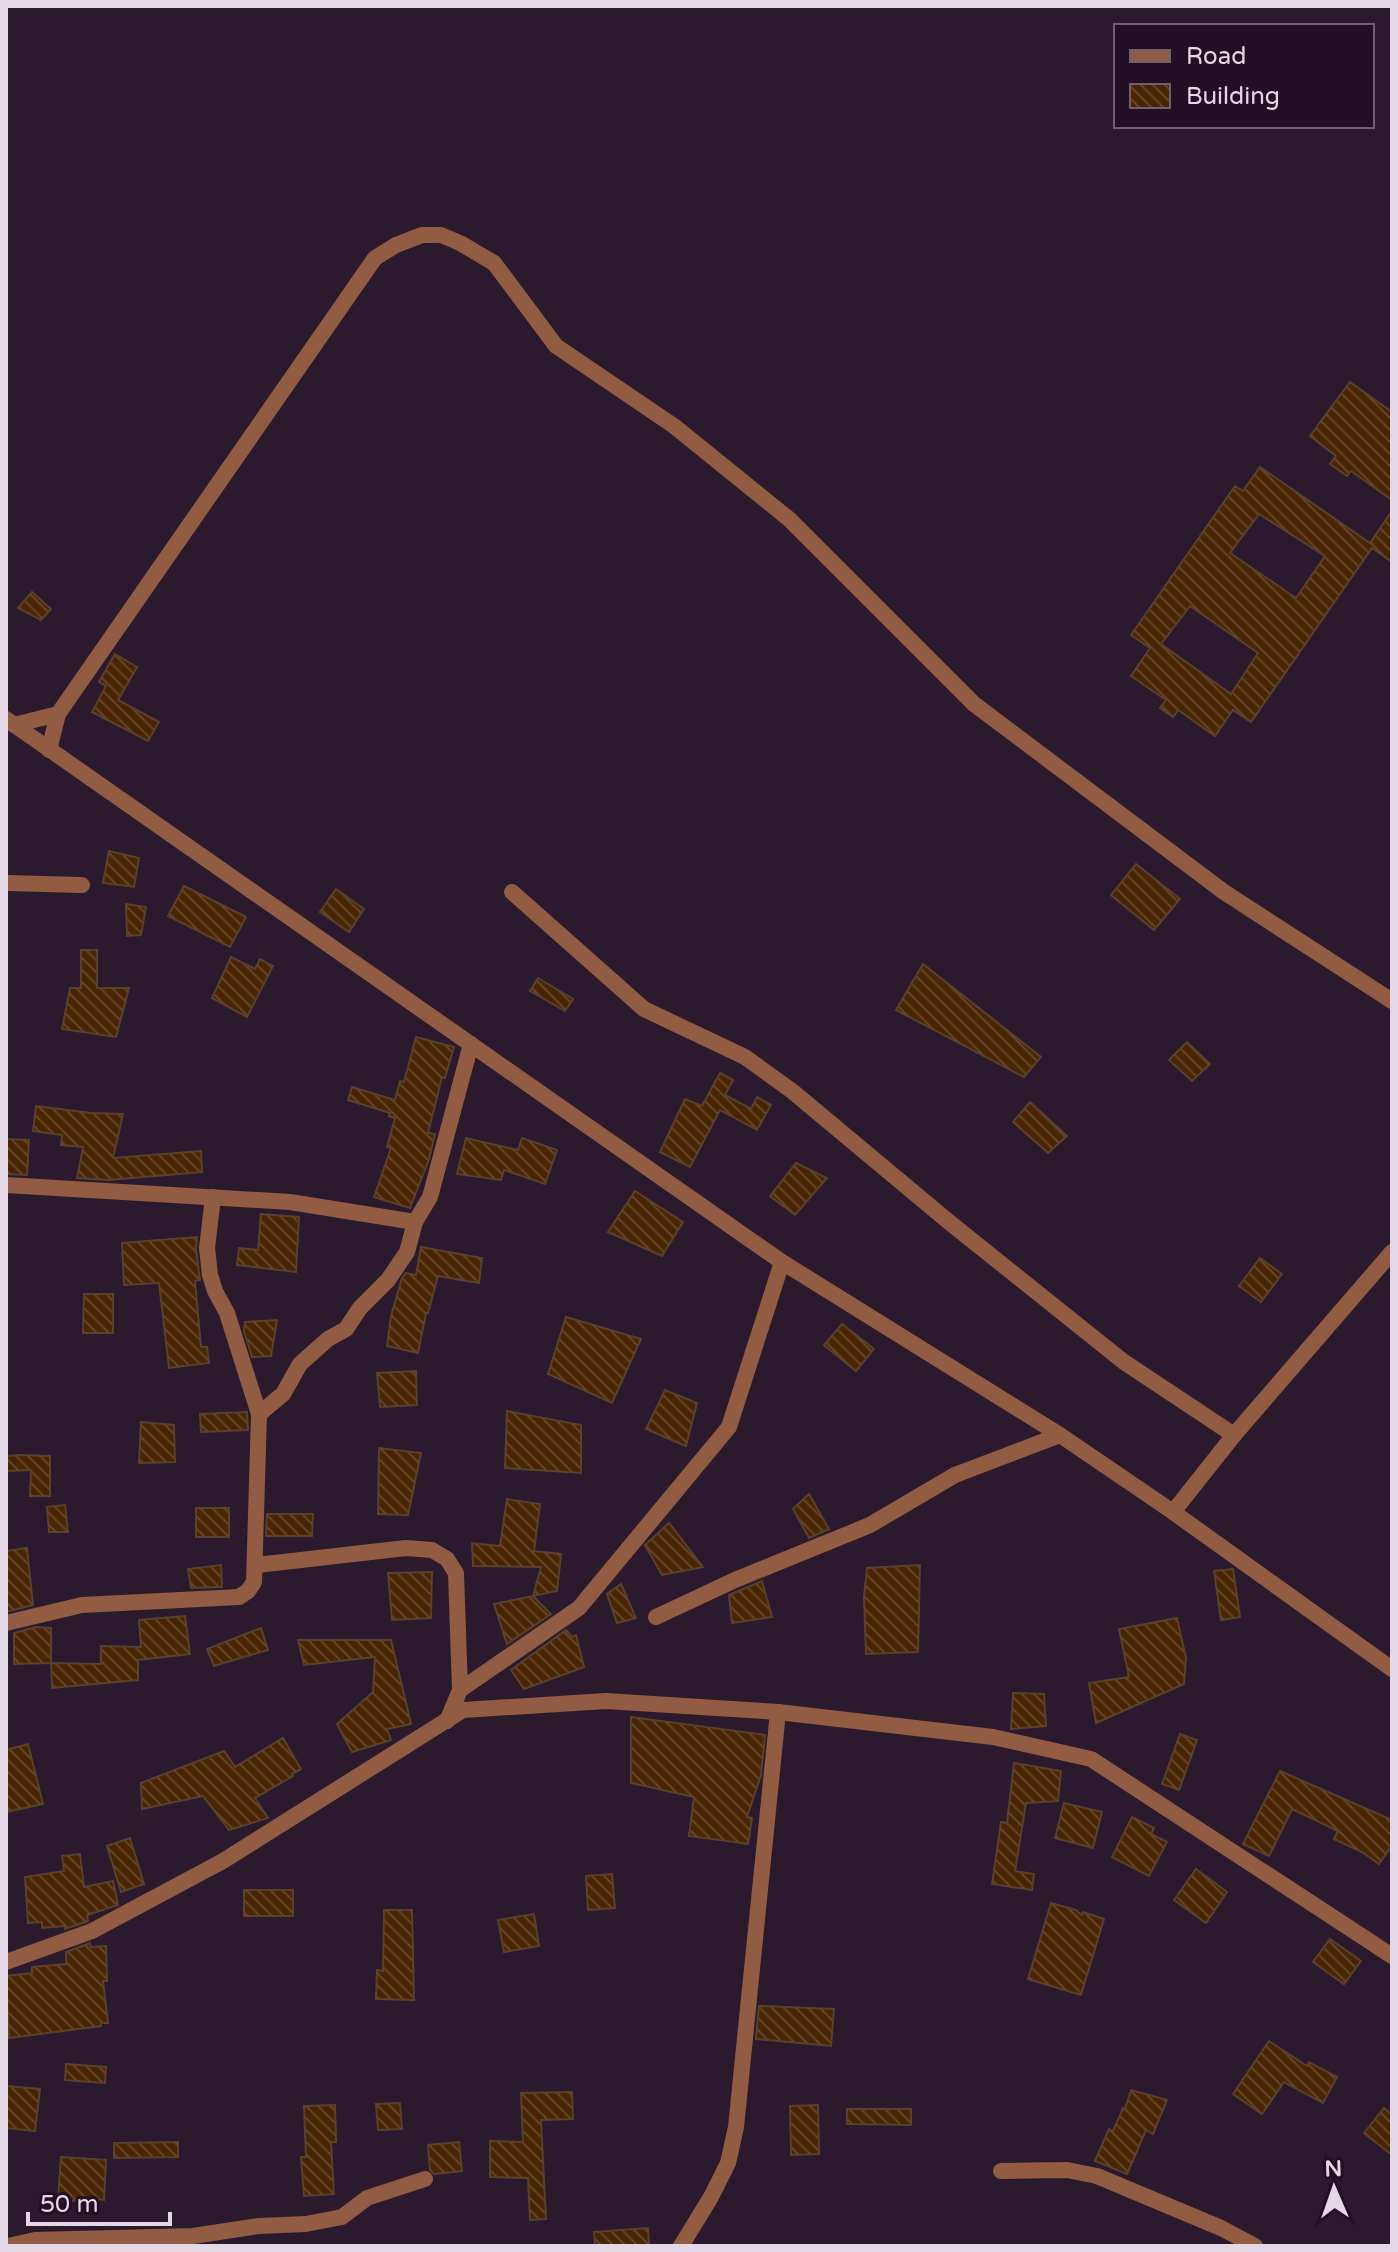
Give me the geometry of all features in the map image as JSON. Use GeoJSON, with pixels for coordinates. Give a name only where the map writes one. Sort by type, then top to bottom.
{"type":"FeatureCollection","features":[{"type":"Feature","properties":{"kind":"street"},"geometry":{"type":"LineString","coordinates":[[49,750],[58,714],[375,258],[396,245],[422,235],[441,235],[494,263],[556,346],[674,426],[789,519],[974,704],[1224,892],[1392,1001]]}},
{"type":"Feature","properties":{"kind":"street"},"geometry":{"type":"LineString","coordinates":[[10,722],[58,714]]}},
{"type":"Feature","properties":{"kind":"street"},"geometry":{"type":"LineString","coordinates":[[10,722],[782,1262],[1060,1435],[1392,1669]]}},
{"type":"Feature","properties":{"kind":"street"},"geometry":{"type":"LineString","coordinates":[[6,883],[82,885]]}},
{"type":"Feature","properties":{"kind":"street"},"geometry":{"type":"LineString","coordinates":[[512,892],[644,1009],[745,1057],[792,1091],[1124,1362],[1234,1435]]}},
{"type":"Feature","properties":{"kind":"street"},"geometry":{"type":"LineString","coordinates":[[259,1414],[283,1394],[300,1364],[328,1339],[346,1329],[360,1308],[388,1280],[407,1252],[415,1222],[430,1197],[471,1044]]}},
{"type":"Feature","properties":{"kind":"street"},"geometry":{"type":"LineString","coordinates":[[6,1185],[290,1202],[415,1222]]}},
{"type":"Feature","properties":{"kind":"street"},"geometry":{"type":"LineString","coordinates":[[6,1623],[82,1605],[239,1597],[254,1582],[257,1565],[259,1414],[227,1313],[210,1275],[207,1248],[213,1197]]}},
{"type":"Feature","properties":{"kind":"street"},"geometry":{"type":"LineString","coordinates":[[1173,1512],[1234,1435],[1392,1252]]}},
{"type":"Feature","properties":{"kind":"street"},"geometry":{"type":"LineString","coordinates":[[460,1690],[579,1608],[729,1427],[782,1262]]}},
{"type":"Feature","properties":{"kind":"street"},"geometry":{"type":"LineString","coordinates":[[656,1617],[735,1580],[870,1525],[955,1475],[1060,1435]]}},
{"type":"Feature","properties":{"kind":"street"},"geometry":{"type":"LineString","coordinates":[[257,1565],[406,1548],[432,1550],[447,1559],[456,1573],[460,1690],[447,1721]]}},
{"type":"Feature","properties":{"kind":"street"},"geometry":{"type":"LineString","coordinates":[[6,1962],[92,1931],[223,1861],[463,1710],[606,1701],[778,1712],[993,1737],[1091,1759],[1392,1956]]}},
{"type":"Feature","properties":{"kind":"street"},"geometry":{"type":"LineString","coordinates":[[681,2246],[728,2163],[736,2127],[778,1712]]}},
{"type":"Feature","properties":{"kind":"street"},"geometry":{"type":"LineString","coordinates":[[1001,2171],[1067,2170],[1097,2176],[1221,2228],[1255,2246]]}},
{"type":"Feature","properties":{"kind":"street"},"geometry":{"type":"LineString","coordinates":[[8,2246],[48,2239],[193,2236],[259,2226],[306,2224],[342,2217],[367,2198],[425,2179]]}},
{"type":"Feature","properties":{"kind":"building"},"geometry":{"type":"Polygon","coordinates":[[[1350,382],[1392,412],[1392,500],[1351,471],[1347,476],[1330,464],[1336,456],[1310,436],[1350,382]]]}},
{"type":"Feature","properties":{"kind":"building"},"geometry":{"type":"Polygon","coordinates":[[[1260,467],[1370,543],[1392,511],[1392,562],[1372,548],[1251,722],[1233,710],[1215,736],[1178,710],[1173,717],[1160,708],[1166,700],[1131,676],[1150,648],[1131,635],[1235,486],[1243,491],[1260,467]],[[1259,514],[1230,553],[1296,598],[1325,556],[1259,514]],[[1190,606],[1161,644],[1231,694],[1258,653],[1190,606]]]}},
{"type":"Feature","properties":{"kind":"building"},"geometry":{"type":"Polygon","coordinates":[[[32,592],[51,609],[41,620],[18,608],[32,592]]]}},
{"type":"Feature","properties":{"kind":"building"},"geometry":{"type":"Polygon","coordinates":[[[115,654],[137,667],[118,700],[159,722],[148,741],[92,712],[106,686],[99,682],[115,654]]]}},
{"type":"Feature","properties":{"kind":"building"},"geometry":{"type":"Polygon","coordinates":[[[109,851],[139,858],[134,887],[103,883],[109,851]]]}},
{"type":"Feature","properties":{"kind":"building"},"geometry":{"type":"Polygon","coordinates":[[[1136,864],[1180,899],[1154,930],[1111,895],[1136,864]]]}},
{"type":"Feature","properties":{"kind":"building"},"geometry":{"type":"Polygon","coordinates":[[[184,886],[246,917],[230,947],[168,916],[184,886]]]}},
{"type":"Feature","properties":{"kind":"building"},"geometry":{"type":"Polygon","coordinates":[[[336,889],[364,909],[349,932],[320,912],[336,889]]]}},
{"type":"Feature","properties":{"kind":"building"},"geometry":{"type":"Polygon","coordinates":[[[126,904],[146,907],[141,935],[127,936],[126,904]]]}},
{"type":"Feature","properties":{"kind":"building"},"geometry":{"type":"Polygon","coordinates":[[[81,950],[97,950],[97,988],[129,988],[116,1037],[62,1029],[70,988],[81,988],[81,950]]]}},
{"type":"Feature","properties":{"kind":"building"},"geometry":{"type":"Polygon","coordinates":[[[231,957],[255,969],[260,959],[273,966],[247,1017],[212,998],[231,957]]]}},
{"type":"Feature","properties":{"kind":"building"},"geometry":{"type":"Polygon","coordinates":[[[923,964],[1041,1057],[1024,1077],[896,1010],[923,964]]]}},
{"type":"Feature","properties":{"kind":"building"},"geometry":{"type":"Polygon","coordinates":[[[538,978],[573,999],[565,1011],[530,991],[538,978]]]}},
{"type":"Feature","properties":{"kind":"building"},"geometry":{"type":"Polygon","coordinates":[[[416,1037],[454,1047],[445,1078],[442,1077],[428,1133],[435,1134],[429,1159],[410,1208],[374,1197],[391,1148],[387,1147],[395,1118],[389,1116],[390,1113],[348,1100],[352,1087],[395,1100],[400,1081],[404,1082],[416,1037]]]}},
{"type":"Feature","properties":{"kind":"building"},"geometry":{"type":"Polygon","coordinates":[[[1187,1042],[1210,1064],[1192,1081],[1169,1060],[1187,1042]]]}},
{"type":"Feature","properties":{"kind":"building"},"geometry":{"type":"Polygon","coordinates":[[[720,1073],[733,1080],[725,1095],[751,1109],[757,1097],[771,1105],[757,1130],[720,1110],[690,1167],[660,1152],[685,1099],[702,1106],[720,1073]]]}},
{"type":"Feature","properties":{"kind":"building"},"geometry":{"type":"Polygon","coordinates":[[[1030,1102],[1067,1136],[1048,1153],[1013,1122],[1030,1102]]]}},
{"type":"Feature","properties":{"kind":"building"},"geometry":{"type":"Polygon","coordinates":[[[36,1106],[123,1114],[113,1158],[201,1151],[202,1172],[108,1180],[77,1178],[83,1147],[61,1145],[62,1135],[33,1131],[36,1106]]]}},
{"type":"Feature","properties":{"kind":"building"},"geometry":{"type":"Polygon","coordinates":[[[466,1138],[518,1150],[522,1138],[557,1150],[545,1184],[504,1170],[501,1180],[457,1174],[466,1138]]]}},
{"type":"Feature","properties":{"kind":"building"},"geometry":{"type":"Polygon","coordinates":[[[6,1139],[29,1140],[27,1175],[6,1174],[6,1139]]]}},
{"type":"Feature","properties":{"kind":"building"},"geometry":{"type":"Polygon","coordinates":[[[796,1163],[827,1178],[795,1215],[770,1196],[796,1163]]]}},
{"type":"Feature","properties":{"kind":"building"},"geometry":{"type":"Polygon","coordinates":[[[635,1191],[683,1222],[662,1256],[608,1232],[635,1191]]]}},
{"type":"Feature","properties":{"kind":"building"},"geometry":{"type":"Polygon","coordinates":[[[261,1214],[299,1217],[296,1272],[237,1265],[239,1248],[258,1250],[261,1214]]]}},
{"type":"Feature","properties":{"kind":"building"},"geometry":{"type":"Polygon","coordinates":[[[197,1237],[200,1280],[195,1281],[201,1347],[207,1347],[209,1363],[169,1368],[159,1283],[124,1285],[122,1243],[197,1237]]]}},
{"type":"Feature","properties":{"kind":"building"},"geometry":{"type":"Polygon","coordinates":[[[421,1247],[482,1258],[479,1283],[438,1276],[418,1353],[387,1346],[391,1316],[402,1278],[406,1273],[416,1275],[421,1247]]]}},
{"type":"Feature","properties":{"kind":"building"},"geometry":{"type":"Polygon","coordinates":[[[1260,1258],[1282,1274],[1261,1302],[1239,1286],[1260,1258]]]}},
{"type":"Feature","properties":{"kind":"building"},"geometry":{"type":"Polygon","coordinates":[[[84,1294],[113,1294],[113,1333],[83,1333],[84,1294]]]}},
{"type":"Feature","properties":{"kind":"building"},"geometry":{"type":"Polygon","coordinates":[[[566,1317],[641,1339],[612,1403],[548,1374],[566,1317]]]}},
{"type":"Feature","properties":{"kind":"building"},"geometry":{"type":"Polygon","coordinates":[[[277,1320],[271,1356],[252,1357],[244,1331],[245,1322],[277,1320]]]}},
{"type":"Feature","properties":{"kind":"building"},"geometry":{"type":"Polygon","coordinates":[[[842,1324],[874,1349],[856,1371],[824,1345],[842,1324]]]}},
{"type":"Feature","properties":{"kind":"building"},"geometry":{"type":"Polygon","coordinates":[[[416,1371],[417,1405],[380,1407],[377,1373],[416,1371]]]}},
{"type":"Feature","properties":{"kind":"building"},"geometry":{"type":"Polygon","coordinates":[[[665,1390],[697,1403],[686,1446],[646,1429],[665,1390]]]}},
{"type":"Feature","properties":{"kind":"building"},"geometry":{"type":"Polygon","coordinates":[[[507,1411],[581,1425],[581,1473],[505,1468],[507,1411]]]}},
{"type":"Feature","properties":{"kind":"building"},"geometry":{"type":"Polygon","coordinates":[[[247,1412],[248,1430],[201,1432],[200,1414],[247,1412]]]}},
{"type":"Feature","properties":{"kind":"building"},"geometry":{"type":"Polygon","coordinates":[[[141,1422],[174,1425],[175,1462],[139,1463],[141,1422]]]}},
{"type":"Feature","properties":{"kind":"building"},"geometry":{"type":"Polygon","coordinates":[[[379,1448],[421,1453],[408,1515],[378,1514],[379,1448]]]}},
{"type":"Feature","properties":{"kind":"building"},"geometry":{"type":"Polygon","coordinates":[[[6,1456],[50,1456],[50,1496],[30,1496],[31,1470],[6,1471],[6,1456]]]}},
{"type":"Feature","properties":{"kind":"building"},"geometry":{"type":"Polygon","coordinates":[[[809,1494],[829,1529],[809,1538],[793,1509],[809,1494]]]}},
{"type":"Feature","properties":{"kind":"building"},"geometry":{"type":"Polygon","coordinates":[[[507,1499],[540,1504],[534,1551],[561,1554],[557,1591],[533,1596],[541,1567],[473,1566],[472,1543],[500,1546],[507,1499]]]}},
{"type":"Feature","properties":{"kind":"building"},"geometry":{"type":"Polygon","coordinates":[[[65,1505],[68,1532],[49,1532],[47,1507],[65,1505]]]}},
{"type":"Feature","properties":{"kind":"building"},"geometry":{"type":"Polygon","coordinates":[[[196,1508],[229,1508],[229,1537],[196,1537],[196,1508]]]}},
{"type":"Feature","properties":{"kind":"building"},"geometry":{"type":"Polygon","coordinates":[[[267,1514],[313,1514],[312,1536],[266,1536],[267,1514]]]}},
{"type":"Feature","properties":{"kind":"building"},"geometry":{"type":"Polygon","coordinates":[[[669,1523],[703,1567],[662,1575],[645,1545],[669,1523]]]}},
{"type":"Feature","properties":{"kind":"building"},"geometry":{"type":"Polygon","coordinates":[[[27,1548],[33,1605],[6,1612],[6,1551],[27,1548]]]}},
{"type":"Feature","properties":{"kind":"building"},"geometry":{"type":"Polygon","coordinates":[[[221,1565],[222,1587],[191,1588],[188,1569],[221,1565]]]}},
{"type":"Feature","properties":{"kind":"building"},"geometry":{"type":"Polygon","coordinates":[[[920,1565],[918,1652],[866,1654],[864,1597],[867,1568],[920,1565]]]}},
{"type":"Feature","properties":{"kind":"building"},"geometry":{"type":"Polygon","coordinates":[[[1233,1569],[1240,1617],[1221,1620],[1214,1571],[1233,1569]]]}},
{"type":"Feature","properties":{"kind":"building"},"geometry":{"type":"Polygon","coordinates":[[[432,1572],[431,1618],[392,1620],[388,1573],[432,1572]]]}},
{"type":"Feature","properties":{"kind":"building"},"geometry":{"type":"Polygon","coordinates":[[[762,1581],[772,1617],[732,1623],[729,1595],[762,1581]]]}},
{"type":"Feature","properties":{"kind":"building"},"geometry":{"type":"Polygon","coordinates":[[[621,1584],[636,1618],[617,1623],[607,1594],[621,1584]]]}},
{"type":"Feature","properties":{"kind":"building"},"geometry":{"type":"Polygon","coordinates":[[[533,1596],[551,1614],[507,1644],[494,1604],[533,1596]]]}},
{"type":"Feature","properties":{"kind":"building"},"geometry":{"type":"Polygon","coordinates":[[[185,1616],[190,1654],[138,1660],[138,1680],[52,1688],[51,1663],[101,1664],[101,1646],[141,1647],[139,1620],[185,1616]]]}},
{"type":"Feature","properties":{"kind":"building"},"geometry":{"type":"Polygon","coordinates":[[[1177,1618],[1186,1658],[1184,1684],[1096,1723],[1089,1683],[1129,1677],[1119,1629],[1177,1618]]]}},
{"type":"Feature","properties":{"kind":"building"},"geometry":{"type":"Polygon","coordinates":[[[36,1627],[51,1628],[51,1663],[14,1664],[14,1633],[36,1627]]]}},
{"type":"Feature","properties":{"kind":"building"},"geometry":{"type":"Polygon","coordinates":[[[261,1628],[268,1650],[214,1666],[207,1649],[261,1628]]]}},
{"type":"Feature","properties":{"kind":"building"},"geometry":{"type":"Polygon","coordinates":[[[566,1630],[572,1637],[576,1635],[584,1667],[524,1689],[511,1670],[566,1630]]]}},
{"type":"Feature","properties":{"kind":"building"},"geometry":{"type":"Polygon","coordinates":[[[298,1640],[391,1640],[411,1724],[387,1729],[391,1740],[352,1752],[337,1724],[373,1692],[375,1657],[304,1665],[298,1640]]]}},
{"type":"Feature","properties":{"kind":"building"},"geometry":{"type":"Polygon","coordinates":[[[1013,1693],[1044,1694],[1046,1726],[1011,1729],[1013,1693]]]}},
{"type":"Feature","properties":{"kind":"building"},"geometry":{"type":"Polygon","coordinates":[[[631,1717],[765,1735],[761,1775],[747,1817],[752,1818],[748,1844],[689,1836],[694,1797],[631,1783],[631,1717]]]}},
{"type":"Feature","properties":{"kind":"building"},"geometry":{"type":"Polygon","coordinates":[[[1180,1734],[1197,1740],[1179,1790],[1162,1784],[1180,1734]]]}},
{"type":"Feature","properties":{"kind":"building"},"geometry":{"type":"Polygon","coordinates":[[[283,1738],[301,1769],[255,1798],[268,1818],[229,1830],[203,1796],[142,1809],[141,1783],[224,1751],[235,1767],[283,1738]]]}},
{"type":"Feature","properties":{"kind":"building"},"geometry":{"type":"Polygon","coordinates":[[[28,1744],[43,1804],[6,1812],[6,1750],[28,1744]]]}},
{"type":"Feature","properties":{"kind":"building"},"geometry":{"type":"Polygon","coordinates":[[[1014,1763],[1061,1771],[1058,1801],[1026,1803],[1015,1871],[1034,1874],[1032,1890],[992,1884],[1001,1822],[1007,1823],[1014,1763]]]}},
{"type":"Feature","properties":{"kind":"building"},"geometry":{"type":"Polygon","coordinates":[[[1280,1771],[1392,1820],[1392,1845],[1379,1864],[1334,1839],[1338,1831],[1292,1809],[1269,1856],[1243,1844],[1280,1771]]]}},
{"type":"Feature","properties":{"kind":"building"},"geometry":{"type":"Polygon","coordinates":[[[1064,1803],[1102,1812],[1093,1848],[1055,1838],[1064,1803]]]}},
{"type":"Feature","properties":{"kind":"building"},"geometry":{"type":"Polygon","coordinates":[[[1132,1817],[1154,1828],[1151,1834],[1167,1842],[1149,1876],[1112,1857],[1132,1817]]]}},
{"type":"Feature","properties":{"kind":"building"},"geometry":{"type":"Polygon","coordinates":[[[130,1838],[144,1884],[121,1892],[107,1846],[130,1838]]]}},
{"type":"Feature","properties":{"kind":"building"},"geometry":{"type":"Polygon","coordinates":[[[80,1854],[84,1887],[113,1881],[118,1905],[87,1915],[88,1921],[65,1929],[65,1926],[42,1928],[42,1922],[28,1923],[25,1877],[64,1871],[62,1856],[80,1854]]]}},
{"type":"Feature","properties":{"kind":"building"},"geometry":{"type":"Polygon","coordinates":[[[1196,1869],[1227,1892],[1206,1923],[1174,1900],[1196,1869]]]}},
{"type":"Feature","properties":{"kind":"building"},"geometry":{"type":"Polygon","coordinates":[[[612,1874],[615,1908],[588,1910],[586,1876],[612,1874]]]}},
{"type":"Feature","properties":{"kind":"building"},"geometry":{"type":"Polygon","coordinates":[[[244,1890],[293,1890],[293,1916],[244,1916],[244,1890]]]}},
{"type":"Feature","properties":{"kind":"building"},"geometry":{"type":"Polygon","coordinates":[[[1051,1903],[1076,1910],[1082,1915],[1083,1912],[1104,1919],[1081,1995],[1028,1979],[1051,1903]]]}},
{"type":"Feature","properties":{"kind":"building"},"geometry":{"type":"Polygon","coordinates":[[[384,1910],[412,1910],[414,2000],[376,1999],[377,1970],[383,1971],[384,1910]]]}},
{"type":"Feature","properties":{"kind":"building"},"geometry":{"type":"Polygon","coordinates":[[[534,1914],[539,1946],[504,1952],[498,1920],[534,1914]]]}},
{"type":"Feature","properties":{"kind":"building"},"geometry":{"type":"Polygon","coordinates":[[[1330,1939],[1361,1961],[1344,1984],[1313,1962],[1330,1939]]]}},
{"type":"Feature","properties":{"kind":"building"},"geometry":{"type":"Polygon","coordinates":[[[90,1943],[91,1947],[106,1946],[107,1981],[103,1981],[108,2023],[9,2038],[6,1976],[32,1973],[32,1967],[66,1964],[66,1952],[90,1943]]]}},
{"type":"Feature","properties":{"kind":"building"},"geometry":{"type":"Polygon","coordinates":[[[759,2006],[834,2009],[831,2046],[756,2039],[759,2006]]]}},
{"type":"Feature","properties":{"kind":"building"},"geometry":{"type":"Polygon","coordinates":[[[1269,2041],[1307,2066],[1309,2062],[1337,2077],[1323,2103],[1284,2082],[1262,2114],[1233,2094],[1269,2041]]]}},
{"type":"Feature","properties":{"kind":"building"},"geometry":{"type":"Polygon","coordinates":[[[66,2064],[106,2067],[105,2083],[65,2080],[66,2064]]]}},
{"type":"Feature","properties":{"kind":"building"},"geometry":{"type":"Polygon","coordinates":[[[6,2086],[40,2089],[35,2131],[6,2128],[6,2086]]]}},
{"type":"Feature","properties":{"kind":"building"},"geometry":{"type":"Polygon","coordinates":[[[1131,2090],[1167,2100],[1153,2134],[1146,2130],[1127,2174],[1095,2161],[1109,2129],[1113,2131],[1125,2109],[1131,2090]]]}},
{"type":"Feature","properties":{"kind":"building"},"geometry":{"type":"Polygon","coordinates":[[[572,2092],[573,2119],[541,2120],[546,2219],[530,2220],[528,2178],[490,2177],[490,2141],[523,2142],[521,2093],[572,2092]]]}},
{"type":"Feature","properties":{"kind":"building"},"geometry":{"type":"Polygon","coordinates":[[[400,2103],[402,2129],[378,2130],[376,2104],[400,2103]]]}},
{"type":"Feature","properties":{"kind":"building"},"geometry":{"type":"Polygon","coordinates":[[[335,2105],[336,2142],[331,2142],[334,2194],[304,2196],[301,2157],[306,2157],[304,2106],[335,2105]]]}},
{"type":"Feature","properties":{"kind":"building"},"geometry":{"type":"Polygon","coordinates":[[[818,2105],[819,2154],[791,2155],[790,2106],[818,2105]]]}},
{"type":"Feature","properties":{"kind":"building"},"geometry":{"type":"Polygon","coordinates":[[[1384,2108],[1392,2115],[1392,2155],[1364,2133],[1384,2108]]]}},
{"type":"Feature","properties":{"kind":"building"},"geometry":{"type":"Polygon","coordinates":[[[847,2109],[911,2109],[911,2125],[847,2124],[847,2109]]]}},
{"type":"Feature","properties":{"kind":"building"},"geometry":{"type":"Polygon","coordinates":[[[178,2142],[178,2157],[114,2158],[114,2143],[178,2142]]]}},
{"type":"Feature","properties":{"kind":"building"},"geometry":{"type":"Polygon","coordinates":[[[459,2142],[462,2171],[434,2174],[430,2170],[428,2145],[459,2142]]]}},
{"type":"Feature","properties":{"kind":"building"},"geometry":{"type":"Polygon","coordinates":[[[61,2157],[106,2160],[104,2200],[93,2199],[92,2212],[77,2211],[78,2201],[58,2200],[61,2157]]]}},
{"type":"Feature","properties":{"kind":"building"},"geometry":{"type":"Polygon","coordinates":[[[648,2228],[649,2246],[595,2246],[594,2232],[648,2228]]]}}]}
